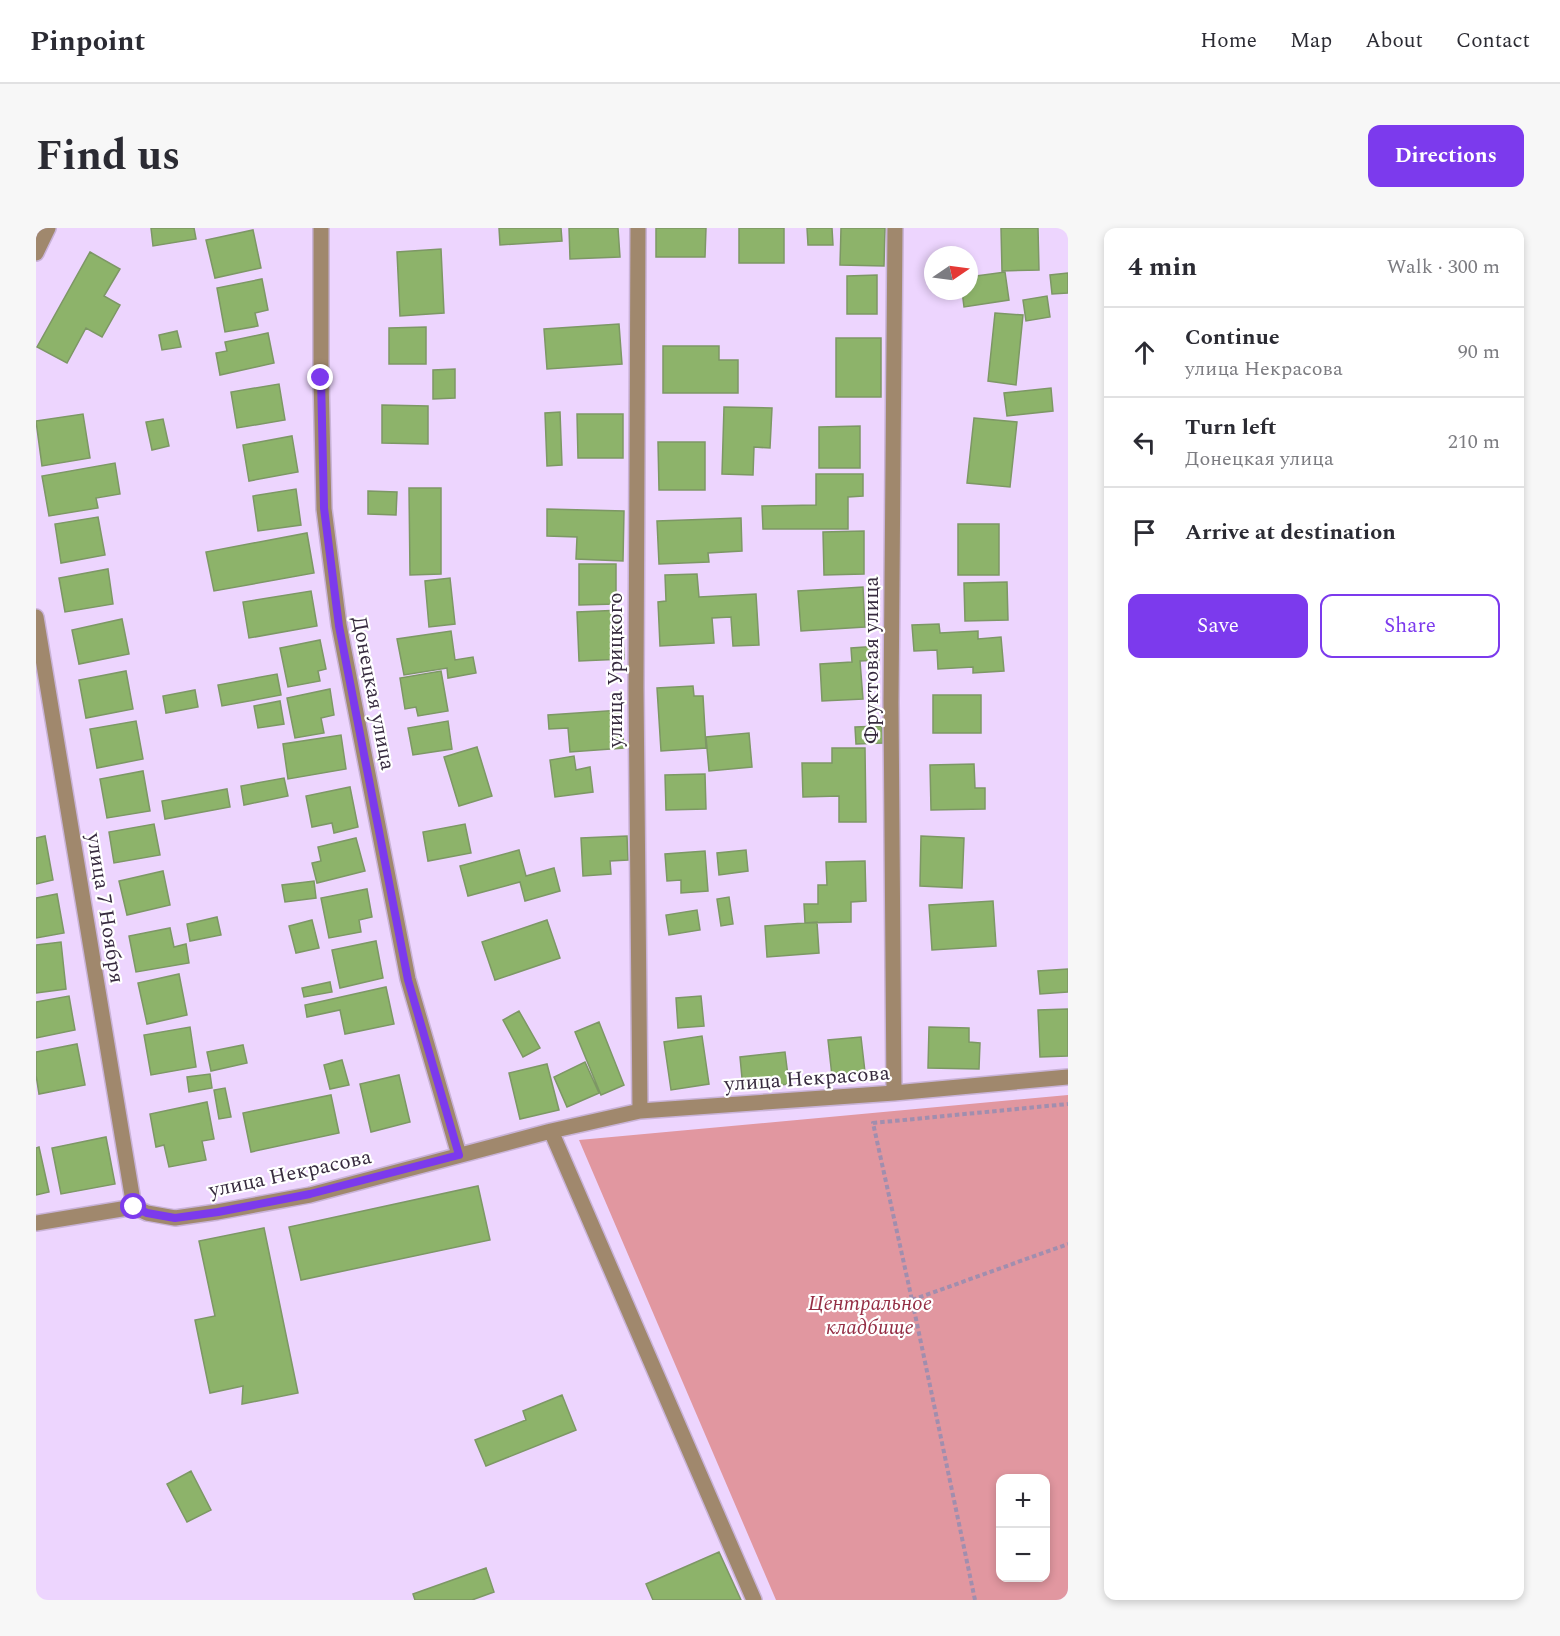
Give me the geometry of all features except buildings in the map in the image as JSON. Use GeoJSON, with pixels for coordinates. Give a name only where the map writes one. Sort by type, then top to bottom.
{"type":"FeatureCollection","features":[{"type":"Feature","properties":{"kind":"street"},"geometry":{"type":"LineString","coordinates":[[36,253],[48,228]]}},
{"type":"Feature","properties":{"kind":"street","name":"Донецкая улица"},"geometry":{"type":"LineString","coordinates":[[321,228],[324,508],[339,626],[408,980],[459,1155]]}},
{"type":"Feature","properties":{"kind":"street","name":"улица Урицкого"},"geometry":{"type":"LineString","coordinates":[[638,228],[636,688],[640,1111]]}},
{"type":"Feature","properties":{"kind":"street","name":"Фруктовая улица"},"geometry":{"type":"LineString","coordinates":[[894,1093],[891,690],[895,228]]}},
{"type":"Feature","properties":{"kind":"street","name":"улица 7 Ноября"},"geometry":{"type":"LineString","coordinates":[[36,616],[134,1207]]}},
{"type":"Feature","properties":{"kind":"street","name":"улица Некрасова"},"geometry":{"type":"LineString","coordinates":[[36,1223],[134,1207],[147,1213],[175,1218],[218,1212],[310,1194],[551,1131],[640,1111],[894,1093],[1068,1077]]}},
{"type":"Feature","properties":{"kind":"street"},"geometry":{"type":"LineString","coordinates":[[551,1131],[754,1600]]}},
{"type":"Feature","properties":{"kind":"path"},"geometry":{"type":"LineString","coordinates":[[975,1600],[873,1123],[1068,1104]]}},
{"type":"Feature","properties":{"kind":"path"},"geometry":{"type":"LineString","coordinates":[[912,1300],[1068,1244]]}},
{"type":"Feature","properties":{"kind":"green space","name":"Центральное кладбище"},"geometry":{"type":"Polygon","coordinates":[[[1068,1095],[1068,1600],[776,1600],[579,1140],[1068,1095]]]}},
{"type":"Feature","properties":{"kind":"route"},"geometry":{"type":"LineString","coordinates":[[134,1207],[147,1213],[175,1218],[218,1212],[310,1194],[459,1155],[408,980],[339,626],[324,508],[321,378]]}}]}
